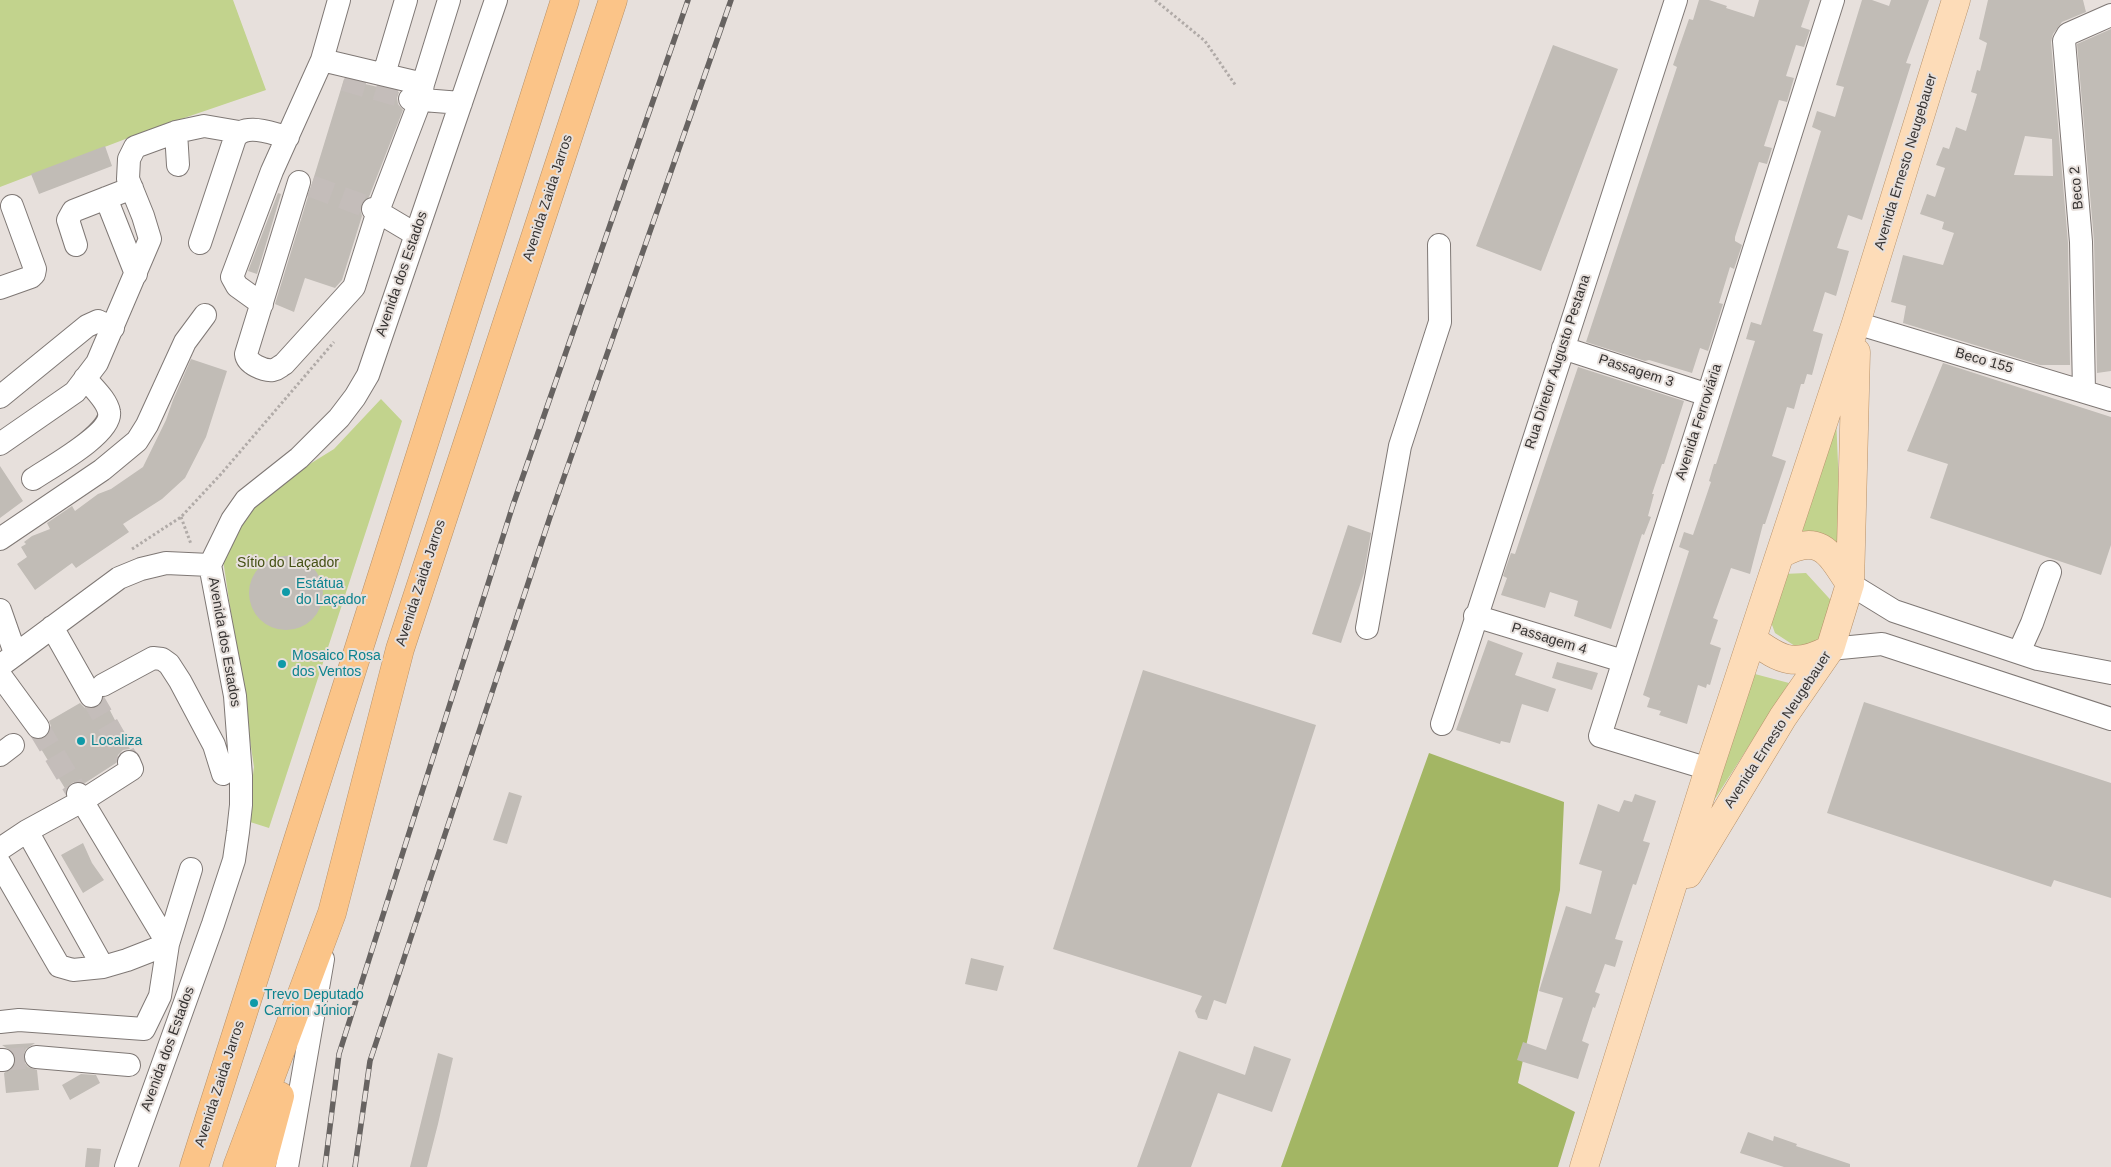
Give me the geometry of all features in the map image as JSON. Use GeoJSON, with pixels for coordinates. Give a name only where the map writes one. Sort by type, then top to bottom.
{"type":"FeatureCollection","features":[{"type":"Feature","properties":{"kind":"highway","name":"Avenida Zaida Jarros"},"geometry":{"type":"LineString","coordinates":[[194,1167],[565,0]]}},
{"type":"Feature","properties":{"kind":"highway","name":"Avenida Zaida Jarros"},"geometry":{"type":"LineString","coordinates":[[237,1167],[332,913],[400,649],[613,0]]}},
{"type":"Feature","properties":{"kind":"highway"},"geometry":{"type":"LineString","coordinates":[[261,1167],[332,913]]}},
{"type":"Feature","properties":{"kind":"highway"},"geometry":{"type":"LineString","coordinates":[[186,1167],[206,1130]]}},
{"type":"Feature","properties":{"kind":"main road","name":"Avenida Ernesto Neugebauer"},"geometry":{"type":"LineString","coordinates":[[1584,1167],[1709,769],[1856,324],[1956,0]]}},
{"type":"Feature","properties":{"kind":"main road","name":"Avenida Ernesto Neugebauer"},"geometry":{"type":"LineString","coordinates":[[1665,912],[1783,717],[1830,649],[1850,584],[1856,324]]}},
{"type":"Feature","properties":{"kind":"main road"},"geometry":{"type":"LineString","coordinates":[[1781,554],[1795,546],[1811,545],[1821,548],[1831,554],[1850,584]]}},
{"type":"Feature","properties":{"kind":"main road"},"geometry":{"type":"LineString","coordinates":[[1752,639],[1777,656],[1796,662],[1814,658],[1830,649]]}},
{"type":"Feature","properties":{"kind":"street"},"geometry":{"type":"LineString","coordinates":[[262,304],[237,286],[232,277],[272,171],[319,65],[338,0]]}},
{"type":"Feature","properties":{"kind":"street"},"geometry":{"type":"LineString","coordinates":[[384,74],[406,0]]}},
{"type":"Feature","properties":{"kind":"street"},"geometry":{"type":"LineString","coordinates":[[272,171],[305,184],[246,354],[246,359],[250,362],[270,370],[277,369],[284,364],[354,287],[375,210],[418,95],[449,0]]}},
{"type":"Feature","properties":{"kind":"street","name":"Avenida dos Estados"},"geometry":{"type":"LineString","coordinates":[[126,1167],[213,924],[234,860],[238,832],[241,805],[241,776],[235,696],[202,564],[246,500],[299,458],[339,418],[355,397],[368,375],[496,0]]}},
{"type":"Feature","properties":{"kind":"street","name":"Rua Diretor Augusto Pestana"},"geometry":{"type":"LineString","coordinates":[[1442,724],[1475,616],[1676,0]]}},
{"type":"Feature","properties":{"kind":"street","name":"Avenida Ferroviária"},"geometry":{"type":"LineString","coordinates":[[1709,769],[1600,736],[1833,0]]}},
{"type":"Feature","properties":{"kind":"street"},"geometry":{"type":"LineString","coordinates":[[2101,0],[2111,14]]}},
{"type":"Feature","properties":{"kind":"street","name":"Beco 2"},"geometry":{"type":"LineString","coordinates":[[2084,390],[2081,242],[2064,41],[2068,34],[2111,14]]}},
{"type":"Feature","properties":{"kind":"street"},"geometry":{"type":"LineString","coordinates":[[319,65],[384,74],[418,95],[461,104]]}},
{"type":"Feature","properties":{"kind":"street"},"geometry":{"type":"LineString","coordinates":[[319,65],[344,80]]}},
{"type":"Feature","properties":{"kind":"street"},"geometry":{"type":"LineString","coordinates":[[0,444],[74,392],[97,363],[113,328],[150,239],[128,179],[129,159],[135,148],[176,132],[204,126],[239,132],[246,129],[288,136]]}},
{"type":"Feature","properties":{"kind":"street"},"geometry":{"type":"LineString","coordinates":[[176,132],[178,165]]}},
{"type":"Feature","properties":{"kind":"street"},"geometry":{"type":"LineString","coordinates":[[200,243],[235,138],[239,132]]}},
{"type":"Feature","properties":{"kind":"street"},"geometry":{"type":"LineString","coordinates":[[76,245],[68,220],[73,211],[132,188]]}},
{"type":"Feature","properties":{"kind":"street"},"geometry":{"type":"LineString","coordinates":[[106,198],[136,274]]}},
{"type":"Feature","properties":{"kind":"street"},"geometry":{"type":"LineString","coordinates":[[0,288],[31,277],[35,269],[12,206]]}},
{"type":"Feature","properties":{"kind":"street"},"geometry":{"type":"LineString","coordinates":[[375,210],[415,234]]}},
{"type":"Feature","properties":{"kind":"street"},"geometry":{"type":"LineString","coordinates":[[1367,628],[1400,446],[1440,322],[1439,245]]}},
{"type":"Feature","properties":{"kind":"street"},"geometry":{"type":"LineString","coordinates":[[0,539],[102,470],[123,454],[137,440],[147,426],[184,342],[205,315]]}},
{"type":"Feature","properties":{"kind":"street"},"geometry":{"type":"LineString","coordinates":[[0,397],[87,326],[98,321],[113,328]]}},
{"type":"Feature","properties":{"kind":"street","name":"Beco 155"},"geometry":{"type":"LineString","coordinates":[[1856,324],[2084,390],[2111,400]]}},
{"type":"Feature","properties":{"kind":"street","name":"Passagem 3"},"geometry":{"type":"LineString","coordinates":[[1563,348],[1708,395]]}},
{"type":"Feature","properties":{"kind":"street"},"geometry":{"type":"LineString","coordinates":[[33,479],[88,443],[108,420],[110,415],[108,406],[85,378]]}},
{"type":"Feature","properties":{"kind":"street"},"geometry":{"type":"LineString","coordinates":[[0,610],[7,660],[119,578],[141,569],[166,563],[202,564]]}},
{"type":"Feature","properties":{"kind":"street"},"geometry":{"type":"LineString","coordinates":[[2019,652],[2032,623],[2050,572]]}},
{"type":"Feature","properties":{"kind":"street"},"geometry":{"type":"LineString","coordinates":[[1850,584],[1894,611],[2038,660],[2111,673]]}},
{"type":"Feature","properties":{"kind":"street","name":"Passagem 4"},"geometry":{"type":"LineString","coordinates":[[1475,616],[1623,661]]}},
{"type":"Feature","properties":{"kind":"street"},"geometry":{"type":"LineString","coordinates":[[52,627],[97,691],[153,658],[162,658],[169,664],[214,744],[222,774]]}},
{"type":"Feature","properties":{"kind":"street"},"geometry":{"type":"LineString","coordinates":[[1830,649],[1882,644],[2111,718]]}},
{"type":"Feature","properties":{"kind":"street"},"geometry":{"type":"LineString","coordinates":[[0,675],[38,728]]}},
{"type":"Feature","properties":{"kind":"street"},"geometry":{"type":"LineString","coordinates":[[0,849],[130,766]]}},
{"type":"Feature","properties":{"kind":"street"},"geometry":{"type":"LineString","coordinates":[[80,797],[168,944]]}},
{"type":"Feature","properties":{"kind":"street"},"geometry":{"type":"LineString","coordinates":[[27,831],[103,967]]}},
{"type":"Feature","properties":{"kind":"street"},"geometry":{"type":"LineString","coordinates":[[0,864],[9,898],[59,966],[73,970],[103,967],[168,944]]}},
{"type":"Feature","properties":{"kind":"street"},"geometry":{"type":"LineString","coordinates":[[0,1022],[19,1020],[144,1029],[160,996],[168,944],[191,869]]}},
{"type":"Feature","properties":{"kind":"street"},"geometry":{"type":"LineString","coordinates":[[287,1167],[332,913]]}},
{"type":"Feature","properties":{"kind":"street"},"geometry":{"type":"LineString","coordinates":[[36,1057],[129,1065]]}},
{"type":"Feature","properties":{"kind":"path"},"geometry":{"type":"LineString","coordinates":[[1155,0],[1204,41],[1236,86]]}},
{"type":"Feature","properties":{"kind":"path"},"geometry":{"type":"LineString","coordinates":[[125,553],[181,517],[221,474],[335,342]]}},
{"type":"Feature","properties":{"kind":"path"},"geometry":{"type":"LineString","coordinates":[[181,517],[194,554],[202,564]]}},
{"type":"Feature","properties":{"kind":"green space"},"geometry":{"type":"Polygon","coordinates":[[[0,0],[233,0],[266,90],[149,130],[0,187],[0,0]]]}},
{"type":"Feature","properties":{"kind":"green space","name":"Sítio do Laçador"},"geometry":{"type":"Polygon","coordinates":[[[381,399],[402,421],[269,828],[247,821],[254,767],[222,553],[263,493],[334,449],[381,399]]]}},
{"type":"Feature","properties":{"kind":"green space"},"geometry":{"type":"Polygon","coordinates":[[[1836,417],[1842,557],[1792,534],[1836,417]]]}},
{"type":"Feature","properties":{"kind":"green space"},"geometry":{"type":"Polygon","coordinates":[[[1806,573],[1838,608],[1826,640],[1801,650],[1775,633],[1768,614],[1783,574],[1806,573]]]}},
{"type":"Feature","properties":{"kind":"green space"},"geometry":{"type":"Polygon","coordinates":[[[1751,673],[1789,683],[1713,802],[1751,673]]]}},
{"type":"Feature","properties":{"kind":"green space"},"geometry":{"type":"Polygon","coordinates":[[[1429,753],[1564,802],[1560,890],[1518,1083],[1575,1112],[1558,1167],[1281,1167],[1429,753]]]}},
{"type":"Feature","properties":{"kind":"building"},"geometry":{"type":"Polygon","coordinates":[[[1699,0],[1709,0],[1754,17],[1759,0],[1810,0],[1801,27],[1810,30],[1804,47],[1796,45],[1786,76],[1794,78],[1787,102],[1779,100],[1764,146],[1772,148],[1767,164],[1759,162],[1735,237],[1735,241],[1742,245],[1734,269],[1730,267],[1719,303],[1723,304],[1708,351],[1700,348],[1692,373],[1649,360],[1645,361],[1586,342],[1677,67],[1673,65],[1689,19],[1693,20],[1699,0]]]}},
{"type":"Feature","properties":{"kind":"building"},"geometry":{"type":"Polygon","coordinates":[[[1862,0],[1872,0],[1889,6],[1891,0],[1929,0],[1906,63],[1911,64],[1862,220],[1848,215],[1837,248],[1849,251],[1836,296],[1825,292],[1813,331],[1823,334],[1812,375],[1807,374],[1804,384],[1801,384],[1794,409],[1787,407],[1772,456],[1786,461],[1765,524],[1763,524],[1750,574],[1731,568],[1713,618],[1718,620],[1710,644],[1721,648],[1710,685],[1707,684],[1706,688],[1698,685],[1687,724],[1659,715],[1661,711],[1647,707],[1650,698],[1643,695],[1689,551],[1679,547],[1684,532],[1693,535],[1711,482],[1709,481],[1714,464],[1716,464],[1755,341],[1746,339],[1751,322],[1761,325],[1821,131],[1812,127],[1817,111],[1835,117],[1844,87],[1836,85],[1862,0]]]}},
{"type":"Feature","properties":{"kind":"building"},"geometry":{"type":"Polygon","coordinates":[[[1988,0],[2083,0],[2086,12],[2062,22],[2053,34],[2051,42],[2068,243],[2070,365],[2040,365],[1903,323],[1906,306],[1891,302],[1903,255],[1943,265],[1954,233],[1942,229],[1944,222],[1920,214],[1927,194],[1935,197],[1945,168],[1936,165],[1943,147],[1949,149],[1956,127],[1966,131],[1977,94],[1971,92],[1977,70],[1980,71],[1987,43],[1979,39],[1988,0]],[[2025,136],[2014,175],[2053,176],[2052,139],[2025,136]]]}},
{"type":"Feature","properties":{"kind":"building"},"geometry":{"type":"Polygon","coordinates":[[[2111,29],[2111,371],[2097,373],[2094,241],[2077,44],[2111,29]]]}},
{"type":"Feature","properties":{"kind":"building"},"geometry":{"type":"Polygon","coordinates":[[[1553,45],[1618,69],[1541,271],[1476,246],[1553,45]]]}},
{"type":"Feature","properties":{"kind":"building"},"geometry":{"type":"Polygon","coordinates":[[[344,79],[399,92],[398,104],[403,110],[369,197],[362,203],[360,209],[362,216],[342,280],[335,288],[305,278],[294,312],[275,304],[344,79]]]}},
{"type":"Feature","properties":{"kind":"building"},"geometry":{"type":"Polygon","coordinates":[[[105,146],[112,166],[39,194],[31,174],[105,146]]]}},
{"type":"Feature","properties":{"kind":"building"},"geometry":{"type":"Polygon","coordinates":[[[278,193],[281,194],[257,274],[248,271],[278,193]]]}},
{"type":"Feature","properties":{"kind":"building"},"geometry":{"type":"Polygon","coordinates":[[[191,359],[227,371],[206,437],[185,478],[162,499],[123,524],[129,532],[76,568],[72,563],[35,590],[17,564],[27,557],[21,547],[26,544],[24,542],[32,536],[50,529],[47,523],[72,506],[75,511],[98,494],[111,489],[143,467],[166,420],[191,359]]]}},
{"type":"Feature","properties":{"kind":"building"},"geometry":{"type":"Polygon","coordinates":[[[1943,363],[2111,417],[2111,545],[2101,575],[1930,518],[1948,464],[1907,451],[1943,363]]]}},
{"type":"Feature","properties":{"kind":"building"},"geometry":{"type":"Polygon","coordinates":[[[1578,367],[1684,401],[1664,464],[1662,464],[1652,494],[1654,494],[1648,516],[1651,517],[1644,535],[1642,534],[1611,629],[1574,616],[1578,601],[1550,592],[1545,608],[1501,595],[1507,578],[1503,576],[1511,553],[1515,554],[1578,367]]]}},
{"type":"Feature","properties":{"kind":"building"},"geometry":{"type":"Polygon","coordinates":[[[0,466],[23,501],[0,518],[0,466]]]}},
{"type":"Feature","properties":{"kind":"building"},"geometry":{"type":"Polygon","coordinates":[[[1348,525],[1371,533],[1364,573],[1341,643],[1312,634],[1348,525]]]}},
{"type":"Feature","properties":{"kind":"building","name":"Estátua do Laçador"},"geometry":{"type":"Polygon","coordinates":[[[286,556],[307,562],[317,572],[323,593],[317,614],[307,624],[286,630],[265,624],[255,614],[249,593],[255,572],[265,562],[286,556]]]}},
{"type":"Feature","properties":{"kind":"building"},"geometry":{"type":"Polygon","coordinates":[[[1488,640],[1523,653],[1515,675],[1556,689],[1548,712],[1522,704],[1510,743],[1501,741],[1500,744],[1456,730],[1488,640]]]}},
{"type":"Feature","properties":{"kind":"building"},"geometry":{"type":"Polygon","coordinates":[[[1557,662],[1598,673],[1592,690],[1552,678],[1557,662]]]}},
{"type":"Feature","properties":{"kind":"building"},"geometry":{"type":"Polygon","coordinates":[[[1143,670],[1316,725],[1226,1004],[1214,1000],[1207,1020],[1198,1018],[1195,1011],[1202,996],[1053,949],[1143,670]]]}},
{"type":"Feature","properties":{"kind":"building","name":"Localiza"},"geometry":{"type":"Polygon","coordinates":[[[104,699],[130,749],[123,750],[118,755],[116,763],[85,783],[78,781],[72,783],[66,790],[35,739],[45,738],[50,733],[51,726],[49,721],[80,703],[85,708],[97,708],[104,699]]]}},
{"type":"Feature","properties":{"kind":"building"},"geometry":{"type":"Polygon","coordinates":[[[1864,702],[2111,783],[2111,898],[2054,880],[2051,887],[1827,813],[1864,702]]]}},
{"type":"Feature","properties":{"kind":"building"},"geometry":{"type":"Polygon","coordinates":[[[509,792],[522,796],[507,844],[493,840],[509,792]]]}},
{"type":"Feature","properties":{"kind":"building"},"geometry":{"type":"Polygon","coordinates":[[[1635,794],[1656,801],[1643,841],[1650,843],[1636,885],[1633,884],[1615,939],[1623,941],[1615,967],[1605,964],[1595,992],[1600,994],[1595,1008],[1593,1007],[1582,1041],[1589,1044],[1578,1079],[1517,1060],[1523,1042],[1546,1050],[1563,998],[1539,991],[1566,906],[1591,914],[1602,871],[1579,864],[1598,804],[1619,812],[1624,800],[1632,802],[1635,794]]]}},
{"type":"Feature","properties":{"kind":"building"},"geometry":{"type":"Polygon","coordinates":[[[83,843],[92,863],[104,880],[83,893],[61,855],[83,843]]]}},
{"type":"Feature","properties":{"kind":"building"},"geometry":{"type":"Polygon","coordinates":[[[971,958],[1004,966],[997,991],[965,984],[971,958]]]}},
{"type":"Feature","properties":{"kind":"building"},"geometry":{"type":"Polygon","coordinates":[[[35,1043],[26,1049],[23,1056],[24,1062],[28,1067],[37,1070],[39,1090],[6,1093],[4,1073],[14,1067],[16,1060],[14,1053],[2,1045],[35,1043]]]}},
{"type":"Feature","properties":{"kind":"building"},"geometry":{"type":"Polygon","coordinates":[[[1254,1046],[1291,1059],[1272,1112],[1218,1093],[1191,1167],[1137,1167],[1179,1051],[1245,1075],[1254,1046]]]}},
{"type":"Feature","properties":{"kind":"building"},"geometry":{"type":"Polygon","coordinates":[[[438,1053],[453,1058],[438,1124],[427,1167],[410,1167],[438,1053]]]}},
{"type":"Feature","properties":{"kind":"building"},"geometry":{"type":"Polygon","coordinates":[[[81,1074],[96,1075],[100,1083],[70,1100],[62,1085],[81,1074]]]}},
{"type":"Feature","properties":{"kind":"building"},"geometry":{"type":"Polygon","coordinates":[[[1748,1132],[1773,1141],[1774,1136],[1797,1144],[1796,1146],[1850,1164],[1850,1167],[1784,1167],[1740,1153],[1748,1132]]]}},
{"type":"Feature","properties":{"kind":"building"},"geometry":{"type":"Polygon","coordinates":[[[87,1148],[101,1149],[99,1167],[85,1167],[87,1148]]]}},
{"type":"Feature","properties":{"kind":"tunnel"},"geometry":{"type":"LineString","coordinates":[[344,80],[410,99]]}},
{"type":"Feature","properties":{"kind":"tunnel"},"geometry":{"type":"LineString","coordinates":[[311,186],[373,209]]}},
{"type":"Feature","properties":{"kind":"tunnel"},"geometry":{"type":"LineString","coordinates":[[91,696],[129,762]]}},
{"type":"Feature","properties":{"kind":"tunnel"},"geometry":{"type":"LineString","coordinates":[[38,727],[78,794]]}},
{"type":"Feature","properties":{"kind":"tunnel"},"geometry":{"type":"LineString","coordinates":[[3,1060],[36,1057]]}},
{"type":"Feature","properties":{"kind":"railway"},"geometry":{"type":"LineString","coordinates":[[325,1167],[339,1054],[513,505],[688,0]]}},
{"type":"Feature","properties":{"kind":"railway"},"geometry":{"type":"LineString","coordinates":[[355,1167],[370,1061],[550,517],[731,0]]}},
{"type":"Feature","properties":{"kind":"place","name":"Estátua do Laçador"},"geometry":{"type":"Point","coordinates":[286,592]}},
{"type":"Feature","properties":{"kind":"place","name":"Mosaico Rosa dos Ventos"},"geometry":{"type":"Point","coordinates":[282,664]}},
{"type":"Feature","properties":{"kind":"place","name":"Localiza"},"geometry":{"type":"Point","coordinates":[81,741]}},
{"type":"Feature","properties":{"kind":"place","name":"Trevo Deputado Carrion Júnior"},"geometry":{"type":"Point","coordinates":[254,1003]}}]}
